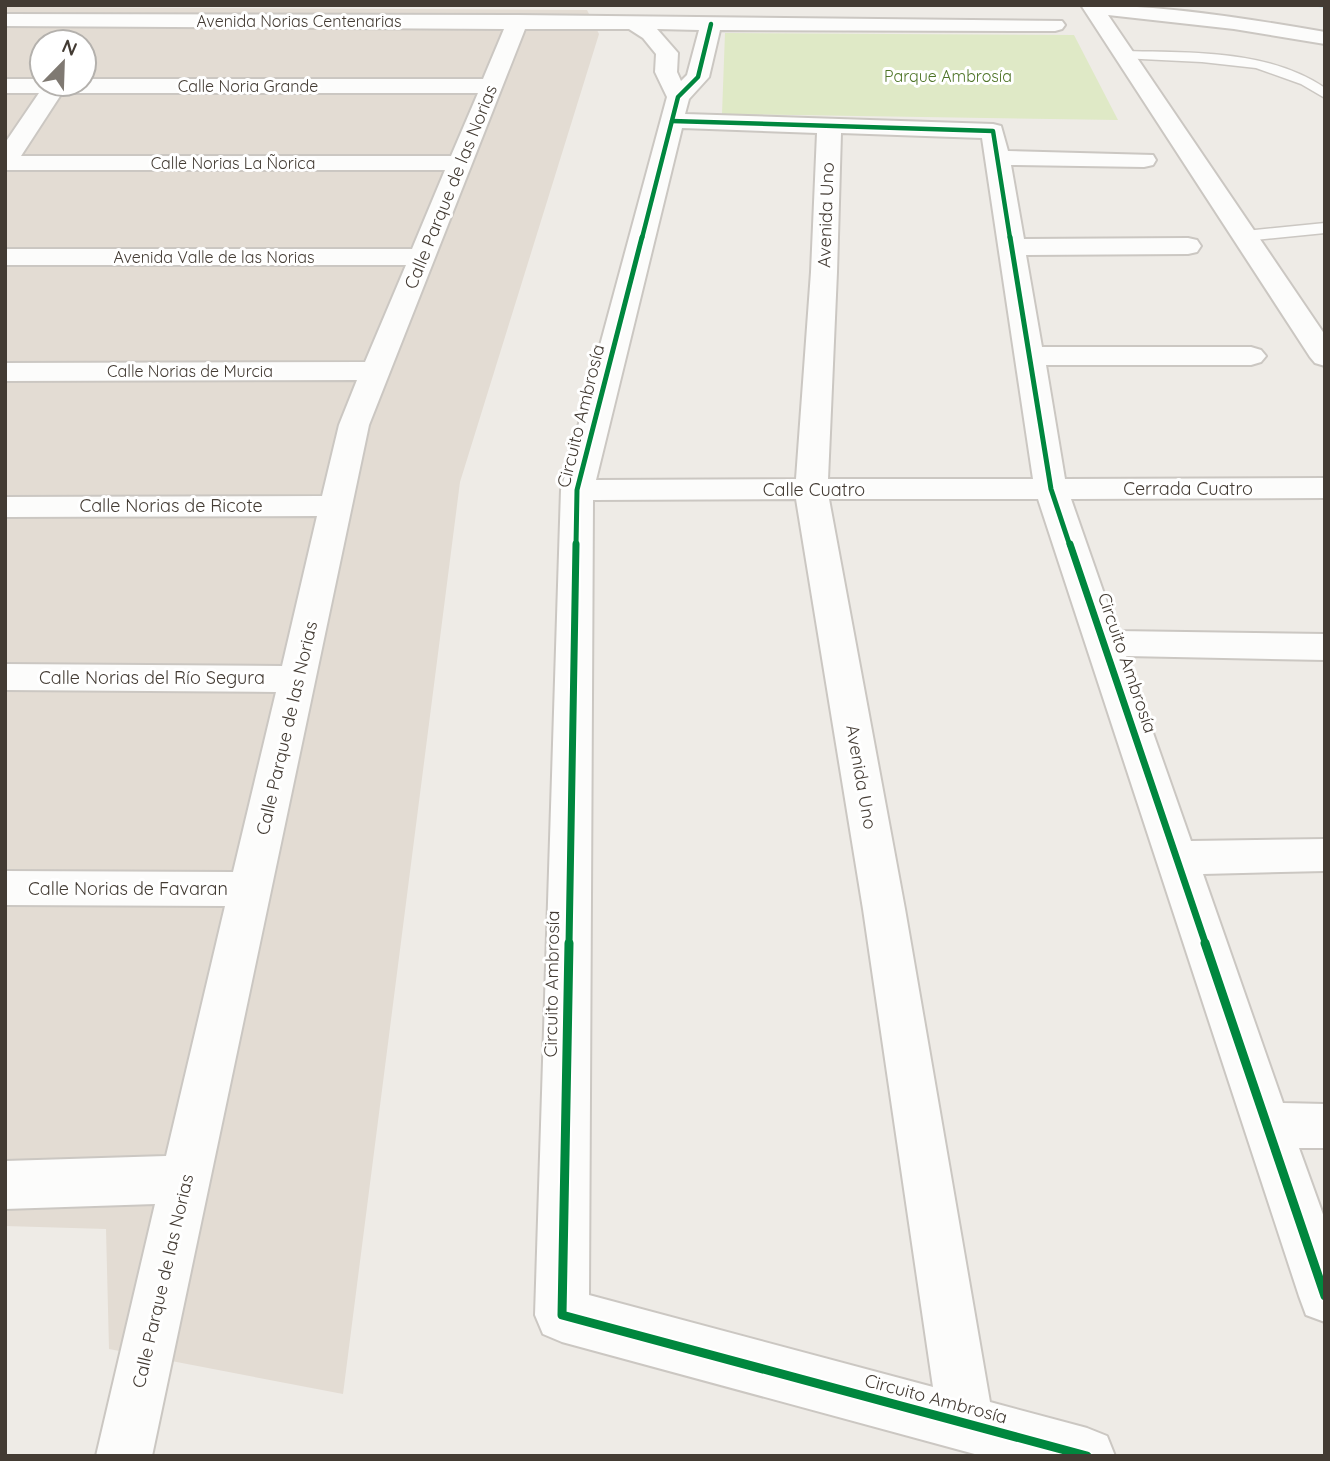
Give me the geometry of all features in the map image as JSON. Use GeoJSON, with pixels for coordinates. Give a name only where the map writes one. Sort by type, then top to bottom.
{"type":"FeatureCollection","features":[{"type":"Feature","properties":{"kind":"street"},"geometry":{"type":"LineString","coordinates":[[1091,6],[1234,23],[1325,38]]}},
{"type":"Feature","properties":{"kind":"street"},"geometry":{"type":"LineString","coordinates":[[1091,6],[1325,357]]}},
{"type":"Feature","properties":{"kind":"street","name":"Avenida Norias Centenarias"},"geometry":{"type":"LineString","coordinates":[[5,20],[1055,25]]}},
{"type":"Feature","properties":{"kind":"street"},"geometry":{"type":"LineString","coordinates":[[91,28],[96,20]]}},
{"type":"Feature","properties":{"kind":"street","name":"Calle Parque de las Norias"},"geometry":{"type":"LineString","coordinates":[[124,1456],[354,425],[518,21]]}},
{"type":"Feature","properties":{"kind":"street"},"geometry":{"type":"LineString","coordinates":[[635,24],[650,34],[667,53],[666,72],[675,109]]}},
{"type":"Feature","properties":{"kind":"street","name":"Circuito Ambrosía"},"geometry":{"type":"LineString","coordinates":[[711,24],[698,77],[675,109],[578,490],[562,1315],[1087,1456]]}},
{"type":"Feature","properties":{"kind":"street","name":"Calle Noria Grande"},"geometry":{"type":"LineString","coordinates":[[98,85],[492,86]]}},
{"type":"Feature","properties":{"kind":"street","name":"Calle Noria Grande"},"geometry":{"type":"LineString","coordinates":[[5,86],[28,86]]}},
{"type":"Feature","properties":{"kind":"street"},"geometry":{"type":"LineString","coordinates":[[5,163],[47,98]]}},
{"type":"Feature","properties":{"kind":"street","name":"Circuito Ambrosía"},"geometry":{"type":"LineString","coordinates":[[675,109],[829,126],[993,131],[1051,489],[1325,1296]]}},
{"type":"Feature","properties":{"kind":"street","name":"Avenida Uno"},"geometry":{"type":"LineString","coordinates":[[829,126],[824,272],[811,490],[886,923],[966,1424]]}},
{"type":"Feature","properties":{"kind":"street"},"geometry":{"type":"LineString","coordinates":[[997,158],[1144,160]]}},
{"type":"Feature","properties":{"kind":"street","name":"Calle Norias La Ñorica"},"geometry":{"type":"LineString","coordinates":[[5,163],[460,163]]}},
{"type":"Feature","properties":{"kind":"street"},"geometry":{"type":"LineString","coordinates":[[1012,247],[1188,246]]}},
{"type":"Feature","properties":{"kind":"street","name":"Avenida Valle de las Norias"},"geometry":{"type":"LineString","coordinates":[[5,257],[422,257]]}},
{"type":"Feature","properties":{"kind":"street"},"geometry":{"type":"LineString","coordinates":[[1030,356],[1251,356]]}},
{"type":"Feature","properties":{"kind":"street","name":"Calle Norias de Murcia"},"geometry":{"type":"LineString","coordinates":[[5,372],[376,371]]}},
{"type":"Feature","properties":{"kind":"street","name":"Cerrada Cuatro"},"geometry":{"type":"LineString","coordinates":[[1051,489],[1325,488]]}},
{"type":"Feature","properties":{"kind":"street","name":"Calle Cuatro"},"geometry":{"type":"LineString","coordinates":[[578,490],[1051,489]]}},
{"type":"Feature","properties":{"kind":"street","name":"Calle Norias de Ricote"},"geometry":{"type":"LineString","coordinates":[[5,507],[337,506]]}},
{"type":"Feature","properties":{"kind":"street"},"geometry":{"type":"LineString","coordinates":[[1104,643],[1325,647]]}},
{"type":"Feature","properties":{"kind":"street","name":"Calle Norias del Río Segura"},"geometry":{"type":"LineString","coordinates":[[5,677],[298,679]]}},
{"type":"Feature","properties":{"kind":"street"},"geometry":{"type":"LineString","coordinates":[[1176,858],[1325,855]]}},
{"type":"Feature","properties":{"kind":"street","name":"Calle Norias de Favaran"},"geometry":{"type":"LineString","coordinates":[[5,888],[251,890]]}},
{"type":"Feature","properties":{"kind":"street"},"geometry":{"type":"LineString","coordinates":[[1268,1125],[1325,1126]]}},
{"type":"Feature","properties":{"kind":"street"},"geometry":{"type":"LineString","coordinates":[[5,1185],[186,1179]]}},
{"type":"Feature","properties":{"kind":"lane"},"geometry":{"type":"LineString","coordinates":[[1125,55],[1229,59],[1310,81],[1325,94]]}},
{"type":"Feature","properties":{"kind":"lane"},"geometry":{"type":"LineString","coordinates":[[1245,236],[1325,228]]}},
{"type":"Feature","properties":{"kind":"shaded area"},"geometry":{"type":"Polygon","coordinates":[[[5,7],[587,10],[599,34],[460,482],[343,1394],[109,1349],[106,1229],[5,1226],[5,7]]]}},
{"type":"Feature","properties":{"kind":"green space","name":"Parque Ambrosía"},"geometry":{"type":"Polygon","coordinates":[[[725,33],[1074,35],[1118,120],[722,114],[725,33]]]}},
{"type":"Feature","properties":{"kind":"waterway"},"geometry":{"type":"LineString","coordinates":[[1321,5],[1325,6]]}},
{"type":"Feature","properties":{"kind":"cycle path"},"geometry":{"type":"LineString","coordinates":[[711,24],[698,77],[678,97],[577,490],[562,1315],[1087,1456]]}},
{"type":"Feature","properties":{"kind":"cycle path"},"geometry":{"type":"LineString","coordinates":[[672,121],[993,131],[1051,489],[1325,1296]]}}]}
